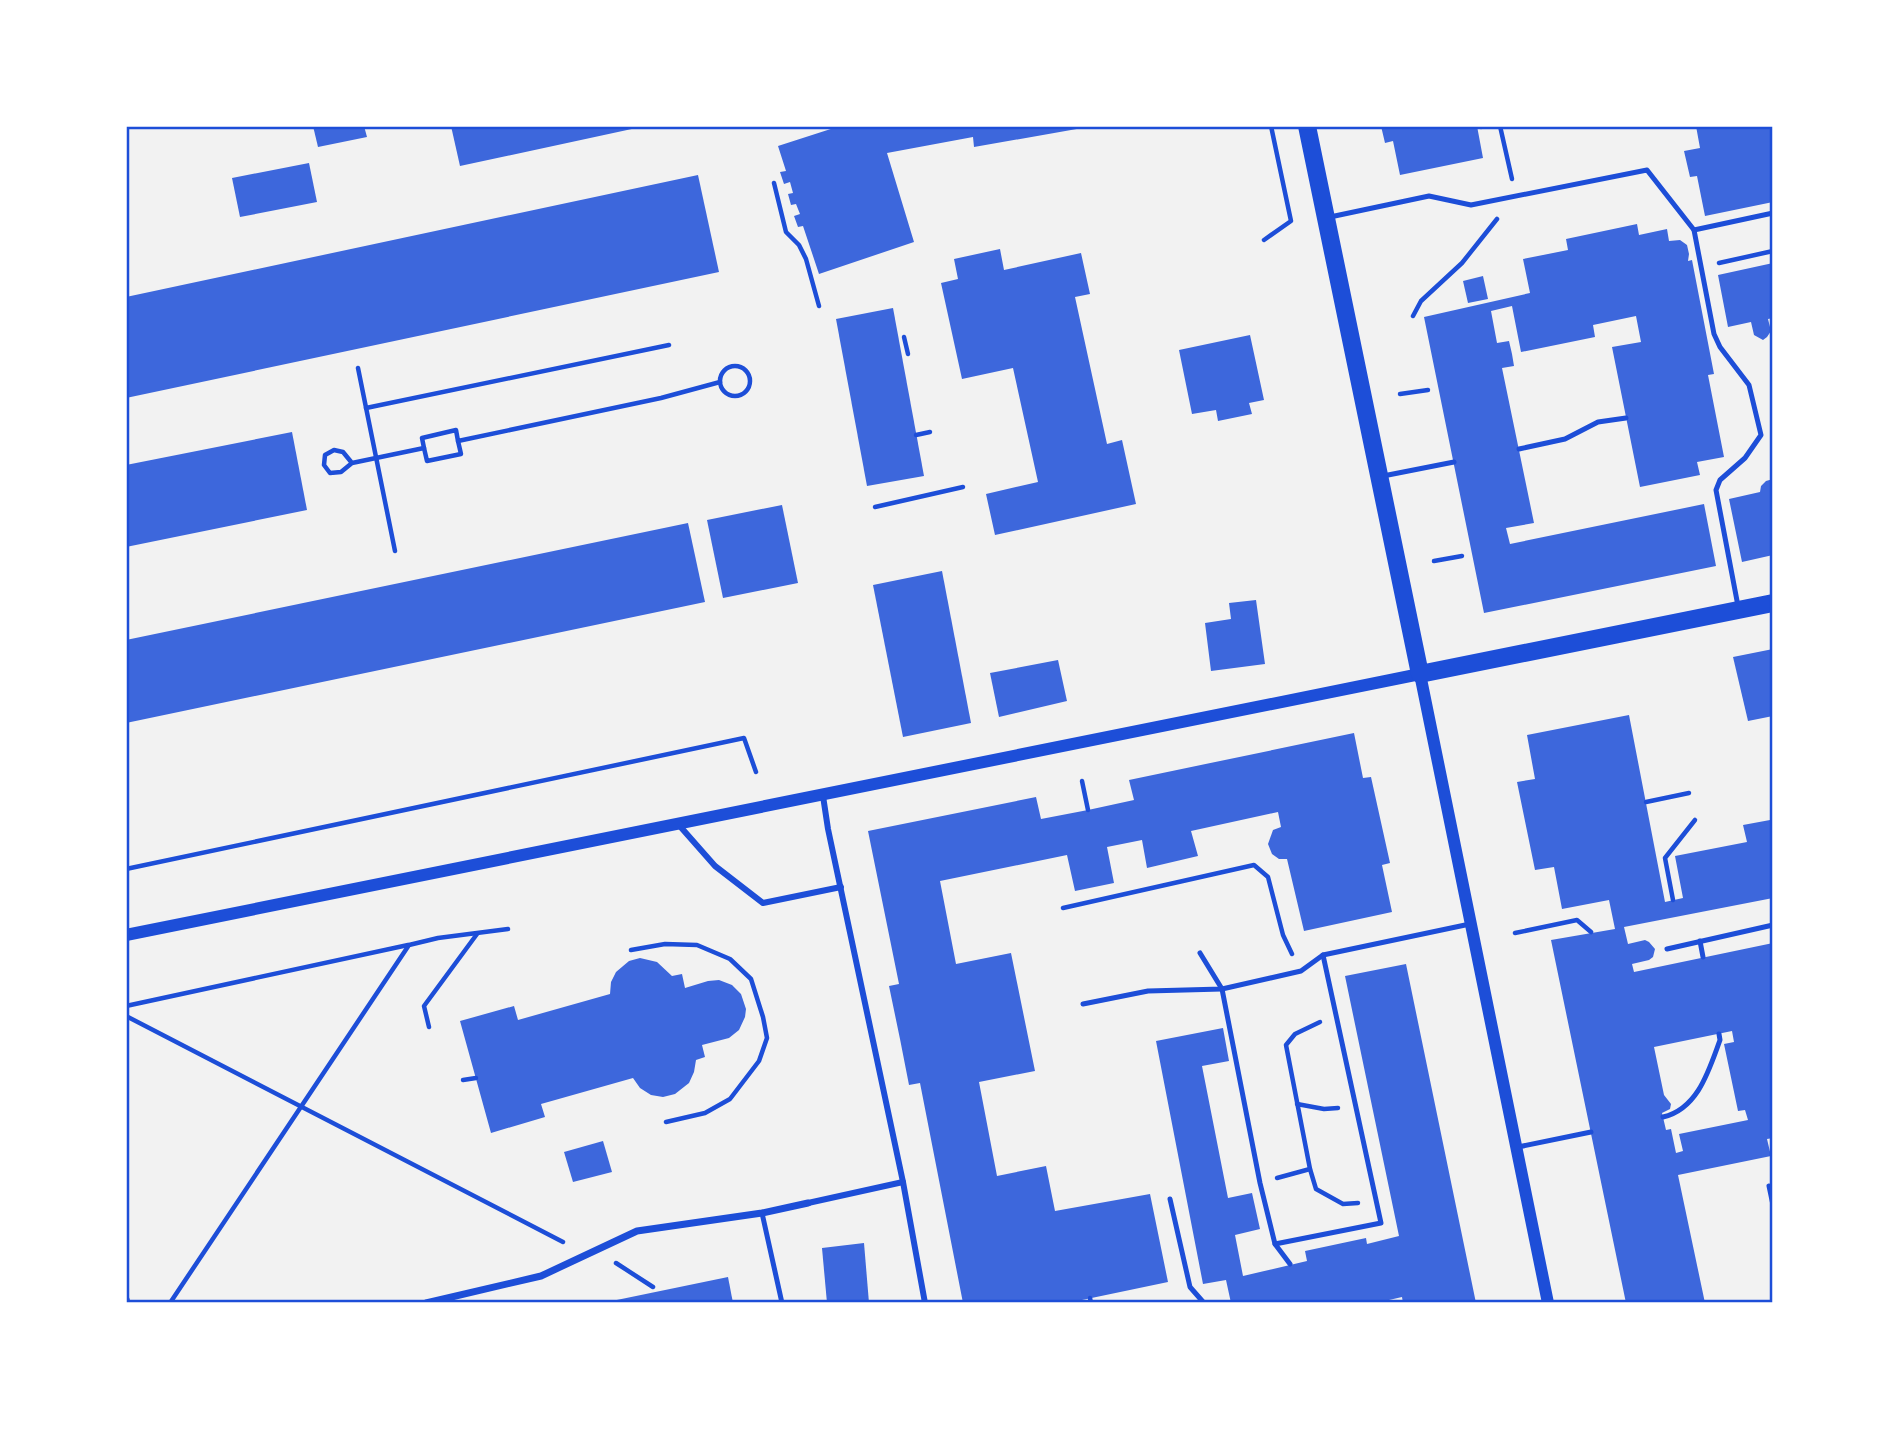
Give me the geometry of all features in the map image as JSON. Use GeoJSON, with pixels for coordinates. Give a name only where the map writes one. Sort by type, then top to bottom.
{"type":"FeatureCollection","features":[{"type":"Feature","properties":{"kind":"main road"},"geometry":{"type":"LineString","coordinates":[[1307,126],[1420,674],[1773,603]]}},
{"type":"Feature","properties":{"kind":"street"},"geometry":{"type":"LineString","coordinates":[[126,935],[1420,674],[1514,1147],[1548,1303]]}},
{"type":"Feature","properties":{"kind":"street"},"geometry":{"type":"LineString","coordinates":[[823,796],[904,1182],[925,1303]]}},
{"type":"Feature","properties":{"kind":"street"},"geometry":{"type":"LineString","coordinates":[[678,824],[715,866],[763,902],[841,887]]}},
{"type":"Feature","properties":{"kind":"street"},"geometry":{"type":"LineString","coordinates":[[426,1303],[541,1276],[637,1231],[762,1213],[904,1182]]}},
{"type":"Feature","properties":{"kind":"lane"},"geometry":{"type":"LineString","coordinates":[[1326,218],[1429,196],[1471,205],[1647,170],[1695,230],[1714,334],[1720,347],[1749,385],[1761,435],[1745,458],[1720,480],[1716,490],[1739,610]]}},
{"type":"Feature","properties":{"kind":"lane"},"geometry":{"type":"LineString","coordinates":[[1695,230],[1773,213]]}},
{"type":"Feature","properties":{"kind":"lane"},"geometry":{"type":"LineString","coordinates":[[1519,449],[1565,439],[1598,422],[1626,418]]}},
{"type":"Feature","properties":{"kind":"lane"},"geometry":{"type":"LineString","coordinates":[[1380,477],[1454,462]]}},
{"type":"Feature","properties":{"kind":"lane"},"geometry":{"type":"LineString","coordinates":[[1083,1004],[1147,991],[1222,989],[1301,971],[1323,955],[1470,924]]}},
{"type":"Feature","properties":{"kind":"lane"},"geometry":{"type":"LineString","coordinates":[[1667,949],[1773,925]]}},
{"type":"Feature","properties":{"kind":"lane"},"geometry":{"type":"LineString","coordinates":[[1700,941],[1703,957]]}},
{"type":"Feature","properties":{"kind":"lane"},"geometry":{"type":"LineString","coordinates":[[1200,953],[1222,989],[1260,1183],[1275,1244],[1290,1265]]}},
{"type":"Feature","properties":{"kind":"lane"},"geometry":{"type":"LineString","coordinates":[[1275,1244],[1381,1223],[1323,955]]}},
{"type":"Feature","properties":{"kind":"lane"},"geometry":{"type":"LineString","coordinates":[[1663,1117],[1676,1114],[1692,1100],[1706,1078],[1720,1040],[1719,1034]]}},
{"type":"Feature","properties":{"kind":"lane"},"geometry":{"type":"LineString","coordinates":[[1514,1147],[1591,1132]]}},
{"type":"Feature","properties":{"kind":"lane"},"geometry":{"type":"LineString","coordinates":[[1769,1186],[1773,1205]]}},
{"type":"Feature","properties":{"kind":"lane"},"geometry":{"type":"LineString","coordinates":[[1170,1199],[1190,1287],[1204,1303]]}},
{"type":"Feature","properties":{"kind":"lane"},"geometry":{"type":"LineString","coordinates":[[762,1213],[782,1303]]}},
{"type":"Feature","properties":{"kind":"path"},"geometry":{"type":"LineString","coordinates":[[1264,240],[1291,221],[1272,126]]}},
{"type":"Feature","properties":{"kind":"path"},"geometry":{"type":"LineString","coordinates":[[1413,316],[1421,301],[1462,263],[1516,197],[1500,126]]}},
{"type":"Feature","properties":{"kind":"path"},"geometry":{"type":"LineString","coordinates":[[774,183],[786,232],[799,245],[806,259],[819,306]]}},
{"type":"Feature","properties":{"kind":"path"},"geometry":{"type":"LineString","coordinates":[[1700,266],[1773,251]]}},
{"type":"Feature","properties":{"kind":"path"},"geometry":{"type":"LineString","coordinates":[[904,337],[908,354]]}},
{"type":"Feature","properties":{"kind":"path"},"geometry":{"type":"LineString","coordinates":[[366,408],[670,345]]}},
{"type":"Feature","properties":{"kind":"path"},"geometry":{"type":"LineString","coordinates":[[733,366],[747,371],[750,378],[750,386],[737,396],[728,394],[720,382],[722,374],[733,366]]}},
{"type":"Feature","properties":{"kind":"path"},"geometry":{"type":"LineString","coordinates":[[358,368],[395,551]]}},
{"type":"Feature","properties":{"kind":"path"},"geometry":{"type":"LineString","coordinates":[[458,441],[661,398],[720,382]]}},
{"type":"Feature","properties":{"kind":"path"},"geometry":{"type":"LineString","coordinates":[[1400,394],[1428,390]]}},
{"type":"Feature","properties":{"kind":"path"},"geometry":{"type":"LineString","coordinates":[[456,430],[461,454],[427,461],[424,448],[422,438],[456,430]]}},
{"type":"Feature","properties":{"kind":"path"},"geometry":{"type":"LineString","coordinates":[[916,435],[930,432]]}},
{"type":"Feature","properties":{"kind":"path"},"geometry":{"type":"LineString","coordinates":[[352,463],[343,452],[334,450],[325,455],[324,465],[330,473],[341,472],[352,463],[424,448]]}},
{"type":"Feature","properties":{"kind":"path"},"geometry":{"type":"LineString","coordinates":[[875,507],[963,487]]}},
{"type":"Feature","properties":{"kind":"path"},"geometry":{"type":"LineString","coordinates":[[1434,561],[1462,556]]}},
{"type":"Feature","properties":{"kind":"path"},"geometry":{"type":"LineString","coordinates":[[126,869],[744,738],[756,772]]}},
{"type":"Feature","properties":{"kind":"path"},"geometry":{"type":"LineString","coordinates":[[1082,781],[1088,810]]}},
{"type":"Feature","properties":{"kind":"path"},"geometry":{"type":"LineString","coordinates":[[1646,802],[1689,793]]}},
{"type":"Feature","properties":{"kind":"path"},"geometry":{"type":"LineString","coordinates":[[1673,900],[1664,858],[1695,820]]}},
{"type":"Feature","properties":{"kind":"path"},"geometry":{"type":"LineString","coordinates":[[1063,908],[1254,865],[1268,877],[1283,935],[1301,971]]}},
{"type":"Feature","properties":{"kind":"path"},"geometry":{"type":"LineString","coordinates":[[1514,933],[1577,920],[1591,932]]}},
{"type":"Feature","properties":{"kind":"path"},"geometry":{"type":"LineString","coordinates":[[126,1006],[409,945],[508,929]]}},
{"type":"Feature","properties":{"kind":"path"},"geometry":{"type":"LineString","coordinates":[[429,1027],[424,1006],[477,933]]}},
{"type":"Feature","properties":{"kind":"path"},"geometry":{"type":"LineString","coordinates":[[631,950],[665,944],[697,945],[730,960],[751,979],[763,1017],[767,1038],[759,1061],[730,1099],[705,1113],[666,1122]]}},
{"type":"Feature","properties":{"kind":"path"},"geometry":{"type":"LineString","coordinates":[[170,1303],[409,945]]}},
{"type":"Feature","properties":{"kind":"path"},"geometry":{"type":"LineString","coordinates":[[126,1016],[558,1241],[597,1250],[653,1287]]}},
{"type":"Feature","properties":{"kind":"path"},"geometry":{"type":"LineString","coordinates":[[1337,1017],[1326,1019],[1295,1034],[1286,1045],[1310,1169],[1316,1189],[1343,1204],[1377,1200]]}},
{"type":"Feature","properties":{"kind":"path"},"geometry":{"type":"LineString","coordinates":[[463,1080],[476,1078]]}},
{"type":"Feature","properties":{"kind":"path"},"geometry":{"type":"LineString","coordinates":[[1297,1104],[1324,1109],[1356,1105]]}},
{"type":"Feature","properties":{"kind":"path"},"geometry":{"type":"LineString","coordinates":[[1260,1183],[1310,1169]]}},
{"type":"Feature","properties":{"kind":"building"},"geometry":{"type":"Polygon","coordinates":[[[313,126],[364,126],[367,137],[318,147],[313,126]]]}},
{"type":"Feature","properties":{"kind":"building"},"geometry":{"type":"Polygon","coordinates":[[[451,126],[641,126],[641,127],[460,166],[451,126]]]}},
{"type":"Feature","properties":{"kind":"building"},"geometry":{"type":"Polygon","coordinates":[[[840,126],[1088,127],[974,147],[973,137],[887,153],[914,242],[819,274],[803,226],[798,227],[794,216],[800,214],[796,204],[791,205],[788,194],[793,193],[790,182],[784,184],[780,172],[786,171],[778,146],[840,126]]]}},
{"type":"Feature","properties":{"kind":"building"},"geometry":{"type":"Polygon","coordinates":[[[1381,126],[1477,126],[1483,158],[1400,175],[1393,141],[1385,143],[1381,126]]]}},
{"type":"Feature","properties":{"kind":"building"},"geometry":{"type":"Polygon","coordinates":[[[1696,126],[1773,126],[1773,202],[1705,216],[1697,176],[1690,177],[1684,151],[1700,148],[1696,126]]]}},
{"type":"Feature","properties":{"kind":"building"},"geometry":{"type":"Polygon","coordinates":[[[309,163],[317,202],[240,217],[232,178],[309,163]]]}},
{"type":"Feature","properties":{"kind":"building"},"geometry":{"type":"Polygon","coordinates":[[[698,175],[719,272],[126,398],[126,297],[698,175]]]}},
{"type":"Feature","properties":{"kind":"building"},"geometry":{"type":"Polygon","coordinates":[[[1637,224],[1639,235],[1667,229],[1669,241],[1680,240],[1687,245],[1688,261],[1692,260],[1714,374],[1708,375],[1724,457],[1697,462],[1700,475],[1640,487],[1612,347],[1641,342],[1636,316],[1593,325],[1595,337],[1521,352],[1512,306],[1491,311],[1497,343],[1509,341],[1512,354],[1514,366],[1502,368],[1534,523],[1506,528],[1510,544],[1704,504],[1716,566],[1484,613],[1424,317],[1530,293],[1523,259],[1568,250],[1566,239],[1637,224]]]}},
{"type":"Feature","properties":{"kind":"building"},"geometry":{"type":"Polygon","coordinates":[[[1000,249],[1004,270],[1081,253],[1090,294],[1075,297],[1107,444],[1122,440],[1136,504],[995,535],[986,494],[1038,482],[1013,368],[962,379],[941,283],[958,279],[954,259],[1000,249]]]}},
{"type":"Feature","properties":{"kind":"building"},"geometry":{"type":"Polygon","coordinates":[[[1773,263],[1773,318],[1768,319],[1771,331],[1767,337],[1763,340],[1754,335],[1751,322],[1728,327],[1718,275],[1773,263]]]}},
{"type":"Feature","properties":{"kind":"building"},"geometry":{"type":"Polygon","coordinates":[[[1483,276],[1488,299],[1468,303],[1463,281],[1483,276]]]}},
{"type":"Feature","properties":{"kind":"building"},"geometry":{"type":"Polygon","coordinates":[[[893,308],[924,476],[867,486],[836,319],[893,308]]]}},
{"type":"Feature","properties":{"kind":"building"},"geometry":{"type":"Polygon","coordinates":[[[1250,335],[1264,400],[1249,403],[1252,414],[1218,421],[1216,410],[1192,414],[1179,350],[1250,335]]]}},
{"type":"Feature","properties":{"kind":"building"},"geometry":{"type":"Polygon","coordinates":[[[292,432],[307,510],[126,547],[126,465],[292,432]]]}},
{"type":"Feature","properties":{"kind":"building"},"geometry":{"type":"Polygon","coordinates":[[[1773,479],[1773,555],[1742,562],[1729,499],[1760,492],[1766,481],[1773,479]]]}},
{"type":"Feature","properties":{"kind":"building"},"geometry":{"type":"Polygon","coordinates":[[[782,505],[798,583],[723,598],[707,520],[782,505]]]}},
{"type":"Feature","properties":{"kind":"building"},"geometry":{"type":"Polygon","coordinates":[[[688,523],[705,602],[126,723],[126,640],[688,523]]]}},
{"type":"Feature","properties":{"kind":"building"},"geometry":{"type":"Polygon","coordinates":[[[942,571],[971,723],[903,737],[873,585],[942,571]]]}},
{"type":"Feature","properties":{"kind":"building"},"geometry":{"type":"Polygon","coordinates":[[[1256,600],[1265,664],[1211,671],[1205,623],[1231,619],[1229,603],[1256,600]]]}},
{"type":"Feature","properties":{"kind":"building"},"geometry":{"type":"Polygon","coordinates":[[[1773,649],[1773,716],[1748,721],[1733,657],[1773,649]]]}},
{"type":"Feature","properties":{"kind":"building"},"geometry":{"type":"Polygon","coordinates":[[[1058,660],[1067,701],[999,717],[990,673],[1058,660]]]}},
{"type":"Feature","properties":{"kind":"building"},"geometry":{"type":"Polygon","coordinates":[[[1629,715],[1665,902],[1683,898],[1675,856],[1747,842],[1743,825],[1770,820],[1773,834],[1773,898],[1624,927],[1628,944],[1645,940],[1655,949],[1649,960],[1632,964],[1634,972],[1773,943],[1773,1138],[1767,1139],[1771,1156],[1678,1175],[1705,1303],[1626,1303],[1551,940],[1615,929],[1609,900],[1562,909],[1554,867],[1535,870],[1517,782],[1535,779],[1527,735],[1629,715]],[[1732,1031],[1654,1047],[1664,1095],[1671,1104],[1670,1109],[1662,1113],[1666,1130],[1671,1129],[1676,1153],[1683,1151],[1679,1134],[1748,1120],[1745,1110],[1738,1111],[1724,1044],[1734,1042],[1732,1031]]]}},
{"type":"Feature","properties":{"kind":"building"},"geometry":{"type":"Polygon","coordinates":[[[1354,733],[1363,778],[1371,777],[1390,863],[1382,865],[1392,912],[1304,931],[1287,859],[1279,859],[1272,854],[1268,844],[1273,830],[1281,827],[1278,812],[1191,831],[1198,856],[1147,868],[1142,840],[1107,847],[1114,883],[1075,891],[1067,855],[940,881],[956,964],[1011,953],[1035,1071],[979,1082],[997,1176],[1046,1166],[1055,1211],[1150,1194],[1168,1282],[1082,1300],[1082,1303],[963,1303],[920,1083],[909,1085],[889,986],[899,984],[868,831],[1036,797],[1041,819],[1088,810],[1134,800],[1129,780],[1354,733]]]}},
{"type":"Feature","properties":{"kind":"building"},"geometry":{"type":"Polygon","coordinates":[[[640,958],[657,962],[672,976],[682,974],[685,988],[719,980],[732,985],[741,994],[746,1009],[739,1030],[729,1038],[702,1045],[705,1057],[696,1060],[689,1083],[675,1094],[663,1097],[651,1095],[640,1088],[633,1078],[541,1104],[545,1117],[491,1133],[460,1021],[514,1006],[518,1020],[610,994],[611,982],[616,972],[629,961],[640,958]]]}},
{"type":"Feature","properties":{"kind":"building"},"geometry":{"type":"Polygon","coordinates":[[[1406,964],[1476,1303],[1403,1303],[1402,1297],[1389,1300],[1390,1303],[1231,1303],[1226,1280],[1203,1284],[1156,1041],[1223,1028],[1229,1061],[1202,1066],[1228,1198],[1252,1193],[1260,1229],[1235,1235],[1243,1276],[1307,1261],[1305,1251],[1366,1238],[1367,1244],[1399,1236],[1345,976],[1406,964]]]}},
{"type":"Feature","properties":{"kind":"building"},"geometry":{"type":"Polygon","coordinates":[[[603,1141],[612,1172],[573,1182],[564,1152],[603,1141]]]}},
{"type":"Feature","properties":{"kind":"building"},"geometry":{"type":"Polygon","coordinates":[[[864,1243],[869,1303],[827,1303],[822,1248],[864,1243]]]}},
{"type":"Feature","properties":{"kind":"building"},"geometry":{"type":"Polygon","coordinates":[[[728,1277],[733,1303],[607,1303],[607,1302],[728,1277]]]}}]}
